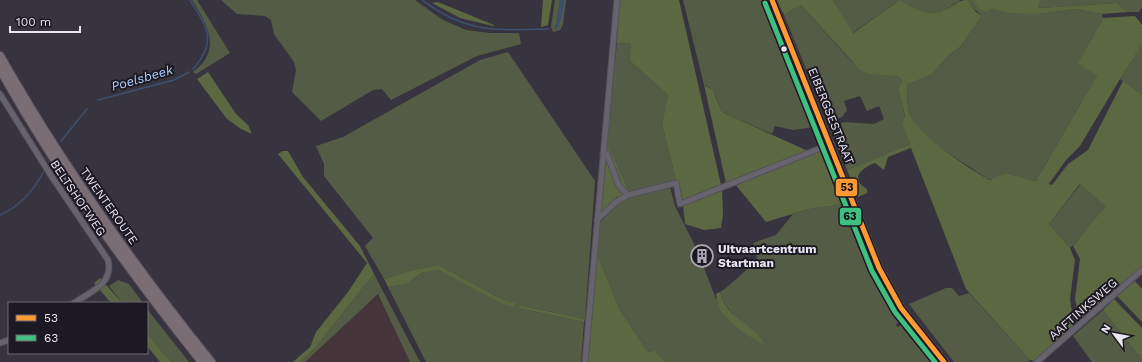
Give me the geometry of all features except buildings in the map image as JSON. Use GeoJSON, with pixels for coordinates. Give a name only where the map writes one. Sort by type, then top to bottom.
{"type":"FeatureCollection","features":[{"type":"Feature","properties":{"kind":"highway","name":"TWENTEROUTE"},"geometry":{"type":"LineString","coordinates":[[0,56],[53,145],[105,223],[172,314],[211,362]]}},
{"type":"Feature","properties":{"kind":"highway","name":"TWENTEROUTE"},"geometry":{"type":"LineString","coordinates":[[0,69],[48,149],[107,237],[163,313],[202,362]]}},
{"type":"Feature","properties":{"kind":"main road","name":"EIBERGSESTRAAT"},"geometry":{"type":"LineString","coordinates":[[772,0],[831,144],[879,268],[901,308],[944,362]]}},
{"type":"Feature","properties":{"kind":"street"},"geometry":{"type":"LineString","coordinates":[[585,362],[617,0]]}},
{"type":"Feature","properties":{"kind":"street","name":"BELTSHOFWEG"},"geometry":{"type":"LineString","coordinates":[[0,94],[50,174],[108,260],[109,273],[106,280],[75,302]]}},
{"type":"Feature","properties":{"kind":"street"},"geometry":{"type":"LineString","coordinates":[[597,220],[616,202],[628,195],[676,183],[680,204],[831,144]]}},
{"type":"Feature","properties":{"kind":"street"},"geometry":{"type":"LineString","coordinates":[[603,153],[607,154],[619,186],[628,195]]}},
{"type":"Feature","properties":{"kind":"street","name":"AAFTINKSWEG"},"geometry":{"type":"LineString","coordinates":[[1037,362],[1142,270]]}},
{"type":"Feature","properties":{"kind":"shaded area"},"geometry":{"type":"Polygon","coordinates":[[[378,294],[410,362],[305,362],[378,294]]]}},
{"type":"Feature","properties":{"kind":"green space"},"geometry":{"type":"Polygon","coordinates":[[[192,0],[197,0],[230,53],[196,74],[193,72],[202,64],[208,55],[210,46],[207,28],[192,0]]]}},
{"type":"Feature","properties":{"kind":"green space"},"geometry":{"type":"Polygon","coordinates":[[[221,0],[415,0],[443,20],[466,30],[490,33],[519,33],[521,44],[477,56],[391,100],[382,89],[373,90],[321,121],[292,92],[296,70],[294,62],[274,34],[271,20],[265,16],[237,14],[221,0]]]}},
{"type":"Feature","properties":{"kind":"green space"},"geometry":{"type":"Polygon","coordinates":[[[543,0],[552,0],[548,25],[541,27],[543,0]]]}},
{"type":"Feature","properties":{"kind":"green space"},"geometry":{"type":"Polygon","coordinates":[[[555,0],[560,0],[557,22],[554,30],[560,22],[564,0],[566,0],[563,24],[560,30],[553,32],[551,27],[555,0]]]}},
{"type":"Feature","properties":{"kind":"green space"},"geometry":{"type":"Polygon","coordinates":[[[619,0],[679,0],[721,185],[681,201],[662,124],[668,95],[629,60],[631,44],[617,43],[619,0]]]}},
{"type":"Feature","properties":{"kind":"green space"},"geometry":{"type":"Polygon","coordinates":[[[683,0],[762,0],[814,127],[793,130],[775,126],[772,134],[722,112],[711,89],[704,85],[683,0]]]}},
{"type":"Feature","properties":{"kind":"green space"},"geometry":{"type":"Polygon","coordinates":[[[777,0],[833,0],[853,33],[900,0],[915,9],[932,13],[947,9],[960,1],[967,0],[976,12],[982,16],[960,47],[950,54],[932,74],[907,85],[908,104],[910,115],[923,132],[934,142],[971,169],[990,180],[1005,173],[1036,181],[1097,75],[1078,64],[1103,18],[1135,16],[1142,25],[1142,45],[1080,146],[1066,160],[1049,184],[1052,185],[1068,164],[1088,150],[1123,81],[1142,94],[1142,268],[1080,322],[1075,299],[1080,259],[1073,246],[1106,206],[1080,184],[1049,224],[1070,248],[1075,260],[1070,299],[1072,313],[1077,325],[1034,361],[1030,360],[966,289],[911,148],[888,157],[884,170],[875,163],[862,171],[858,177],[862,185],[867,189],[867,193],[858,197],[847,170],[910,144],[902,125],[905,116],[898,89],[902,80],[898,76],[869,74],[859,69],[801,5],[784,15],[777,0]]]}},
{"type":"Feature","properties":{"kind":"green space"},"geometry":{"type":"Polygon","coordinates":[[[833,0],[900,0],[852,33],[833,0]]]}},
{"type":"Feature","properties":{"kind":"green space"},"geometry":{"type":"Polygon","coordinates":[[[900,0],[961,0],[945,10],[939,12],[928,12],[910,7],[900,0]]]}},
{"type":"Feature","properties":{"kind":"green space"},"geometry":{"type":"Polygon","coordinates":[[[967,0],[972,0],[985,13],[992,9],[1039,14],[1075,9],[1102,14],[1103,18],[1089,44],[1097,75],[1036,181],[1005,173],[994,179],[986,178],[932,141],[915,124],[910,116],[907,85],[932,74],[950,54],[960,47],[982,16],[967,0]]]}},
{"type":"Feature","properties":{"kind":"green space"},"geometry":{"type":"Polygon","coordinates":[[[972,0],[1041,0],[1038,8],[1117,3],[1127,12],[1102,14],[1075,9],[1039,14],[1011,13],[992,9],[986,13],[978,8],[972,0]]]}},
{"type":"Feature","properties":{"kind":"green space"},"geometry":{"type":"Polygon","coordinates":[[[1041,0],[1142,0],[1142,7],[1139,12],[1127,12],[1117,3],[1038,8],[1041,0]]]}},
{"type":"Feature","properties":{"kind":"green space"},"geometry":{"type":"Polygon","coordinates":[[[438,2],[494,25],[460,18],[432,3],[438,2]]]}},
{"type":"Feature","properties":{"kind":"green space"},"geometry":{"type":"Polygon","coordinates":[[[801,5],[852,62],[898,76],[902,80],[898,89],[905,117],[902,125],[910,144],[847,170],[830,128],[844,122],[874,124],[884,119],[879,106],[867,111],[860,96],[844,101],[847,110],[842,117],[828,122],[784,15],[801,5]]]}},
{"type":"Feature","properties":{"kind":"green space"},"geometry":{"type":"Polygon","coordinates":[[[617,43],[631,44],[629,60],[668,95],[662,124],[676,181],[630,193],[610,149],[605,153],[617,43]]]}},
{"type":"Feature","properties":{"kind":"green space"},"geometry":{"type":"Polygon","coordinates":[[[1142,45],[1142,94],[1120,79],[1142,45]]]}},
{"type":"Feature","properties":{"kind":"green space"},"geometry":{"type":"Polygon","coordinates":[[[508,52],[595,181],[585,319],[519,305],[518,308],[584,322],[581,362],[426,362],[388,287],[407,284],[421,273],[435,269],[503,300],[439,265],[412,270],[384,279],[365,246],[373,238],[324,176],[324,164],[316,146],[343,137],[480,60],[508,52]]]}},
{"type":"Feature","properties":{"kind":"green space"},"geometry":{"type":"Polygon","coordinates":[[[208,72],[236,114],[248,125],[252,134],[241,129],[227,119],[197,79],[208,72]]]}},
{"type":"Feature","properties":{"kind":"green space"},"geometry":{"type":"Polygon","coordinates":[[[704,85],[713,90],[722,112],[808,151],[726,183],[704,85]]]}},
{"type":"Feature","properties":{"kind":"green space"},"geometry":{"type":"Polygon","coordinates":[[[608,149],[610,149],[630,193],[621,185],[605,153],[608,149]]]}},
{"type":"Feature","properties":{"kind":"green space"},"geometry":{"type":"Polygon","coordinates":[[[824,149],[844,204],[809,209],[766,222],[735,184],[824,149]]]}},
{"type":"Feature","properties":{"kind":"green space"},"geometry":{"type":"Polygon","coordinates":[[[283,151],[288,151],[303,177],[360,246],[374,274],[315,348],[300,362],[293,362],[310,347],[316,332],[348,292],[367,263],[278,154],[283,151]]]}},
{"type":"Feature","properties":{"kind":"green space"},"geometry":{"type":"Polygon","coordinates":[[[605,159],[618,187],[625,195],[617,197],[600,216],[605,159]]]}},
{"type":"Feature","properties":{"kind":"green space"},"geometry":{"type":"Polygon","coordinates":[[[1081,184],[1107,206],[1084,234],[1070,248],[1049,224],[1081,184]]]}},
{"type":"Feature","properties":{"kind":"green space"},"geometry":{"type":"Polygon","coordinates":[[[670,187],[675,206],[697,250],[716,299],[749,334],[765,345],[754,331],[734,315],[724,301],[720,292],[758,261],[753,243],[776,235],[793,214],[809,209],[844,204],[875,279],[890,307],[900,321],[896,324],[897,327],[902,325],[932,362],[665,362],[655,350],[648,352],[620,310],[597,254],[600,223],[618,203],[627,197],[670,187]]]}},
{"type":"Feature","properties":{"kind":"green space"},"geometry":{"type":"Polygon","coordinates":[[[722,189],[723,215],[721,228],[704,230],[685,224],[683,205],[722,189]]]}},
{"type":"Feature","properties":{"kind":"green space"},"geometry":{"type":"Polygon","coordinates":[[[597,254],[620,310],[648,352],[655,350],[665,362],[587,362],[597,254]]]}},
{"type":"Feature","properties":{"kind":"green space"},"geometry":{"type":"Polygon","coordinates":[[[439,265],[503,300],[516,303],[514,307],[503,304],[438,270],[421,273],[407,284],[388,287],[384,279],[412,270],[439,265]]]}},
{"type":"Feature","properties":{"kind":"green space"},"geometry":{"type":"Polygon","coordinates":[[[374,274],[420,362],[410,362],[378,294],[305,362],[300,362],[315,348],[374,274]]]}},
{"type":"Feature","properties":{"kind":"green space"},"geometry":{"type":"Polygon","coordinates":[[[100,278],[121,302],[110,302],[94,283],[100,278]]]}},
{"type":"Feature","properties":{"kind":"green space"},"geometry":{"type":"Polygon","coordinates":[[[118,280],[129,284],[142,302],[121,302],[109,286],[118,280]]]}},
{"type":"Feature","properties":{"kind":"green space"},"geometry":{"type":"Polygon","coordinates":[[[1135,281],[1142,289],[1142,322],[1117,296],[1135,281]]]}},
{"type":"Feature","properties":{"kind":"green space"},"geometry":{"type":"Polygon","coordinates":[[[946,288],[952,288],[959,296],[969,293],[1030,360],[1028,362],[954,362],[909,304],[946,288]]]}},
{"type":"Feature","properties":{"kind":"green space"},"geometry":{"type":"Polygon","coordinates":[[[720,292],[725,305],[729,310],[754,331],[766,346],[742,331],[727,319],[718,303],[716,294],[720,292]]]}},
{"type":"Feature","properties":{"kind":"green space"},"geometry":{"type":"Polygon","coordinates":[[[1114,299],[1142,328],[1142,360],[1103,310],[1114,299]]]}},
{"type":"Feature","properties":{"kind":"green space"},"geometry":{"type":"Polygon","coordinates":[[[519,305],[585,319],[584,322],[518,308],[519,305]]]}},
{"type":"Feature","properties":{"kind":"green space"},"geometry":{"type":"Polygon","coordinates":[[[148,310],[189,362],[171,362],[148,334],[148,310]]]}},
{"type":"Feature","properties":{"kind":"green space"},"geometry":{"type":"Polygon","coordinates":[[[1103,310],[1142,360],[1142,362],[1092,362],[1073,336],[1103,310]]]}},
{"type":"Feature","properties":{"kind":"green space"},"geometry":{"type":"Polygon","coordinates":[[[148,334],[171,362],[160,362],[148,347],[148,334]]]}},
{"type":"Feature","properties":{"kind":"water"},"geometry":{"type":"Polygon","coordinates":[[[560,0],[564,0],[562,17],[559,25],[554,30],[557,22],[560,0]]]}},
{"type":"Feature","properties":{"kind":"waterway","name":"Poelsbeek"},"geometry":{"type":"LineString","coordinates":[[190,0],[205,26],[208,42],[201,59],[193,69]]}},
{"type":"Feature","properties":{"kind":"waterway","name":"Poelsbeek"},"geometry":{"type":"LineString","coordinates":[[422,0],[453,19],[482,28],[513,30],[549,29]]}},
{"type":"Feature","properties":{"kind":"waterway","name":"Poelsbeek"},"geometry":{"type":"LineString","coordinates":[[98,100],[174,80],[189,72]]}},
{"type":"Feature","properties":{"kind":"waterway","name":"Poelsbeek"},"geometry":{"type":"LineString","coordinates":[[61,141],[87,109]]}},
{"type":"Feature","properties":{"kind":"waterway","name":"Poelsbeek"},"geometry":{"type":"LineString","coordinates":[[0,215],[21,202],[36,185],[44,171]]}},
{"type":"Feature","properties":{"kind":"transit line","name":"53"},"geometry":{"type":"LineString","coordinates":[[772,0],[879,268],[901,308],[944,362]]}},
{"type":"Feature","properties":{"kind":"transit line","name":"63"},"geometry":{"type":"LineString","coordinates":[[765,3],[872,271],[895,312],[935,362]]}},
{"type":"Feature","properties":{"kind":"place","name":"Uitvaartcentrum Startman"},"geometry":{"type":"Point","coordinates":[702,256]}}]}
